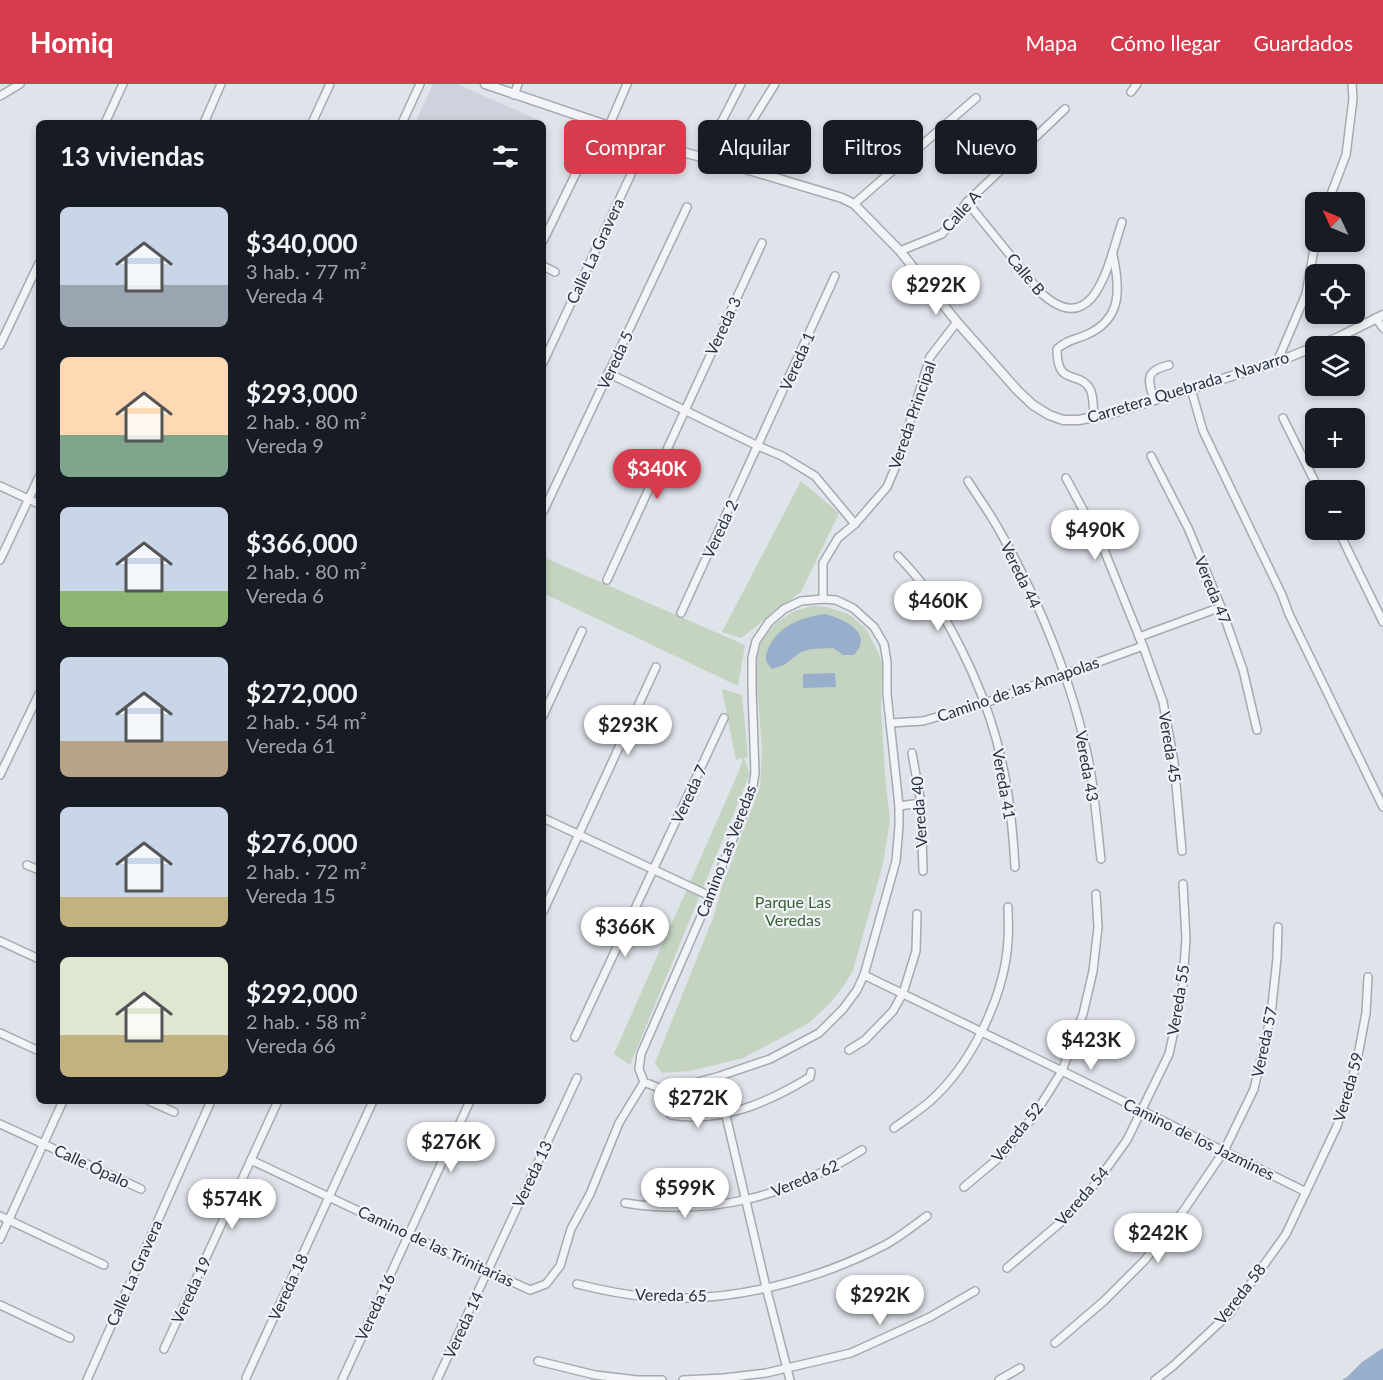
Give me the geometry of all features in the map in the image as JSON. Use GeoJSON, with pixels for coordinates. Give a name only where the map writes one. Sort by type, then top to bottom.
{"type":"FeatureCollection","features":[{"type":"Feature","properties":{"kind":"street"},"geometry":{"type":"LineString","coordinates":[[0,96],[20,84]]}},
{"type":"Feature","properties":{"kind":"street"},"geometry":{"type":"LineString","coordinates":[[106,120],[123,84]]}},
{"type":"Feature","properties":{"kind":"street"},"geometry":{"type":"LineString","coordinates":[[205,120],[221,84]]}},
{"type":"Feature","properties":{"kind":"street"},"geometry":{"type":"LineString","coordinates":[[313,120],[330,84]]}},
{"type":"Feature","properties":{"kind":"street"},"geometry":{"type":"LineString","coordinates":[[403,120],[420,84]]}},
{"type":"Feature","properties":{"kind":"street","name":"Carretera Quebrada - Navarro"},"geometry":{"type":"LineString","coordinates":[[485,84],[591,120]]}},
{"type":"Feature","properties":{"kind":"street"},"geometry":{"type":"LineString","coordinates":[[514,94],[518,84]]}},
{"type":"Feature","properties":{"kind":"street"},"geometry":{"type":"LineString","coordinates":[[612,120],[627,84]]}},
{"type":"Feature","properties":{"kind":"street"},"geometry":{"type":"LineString","coordinates":[[723,120],[741,84]]}},
{"type":"Feature","properties":{"kind":"street"},"geometry":{"type":"LineString","coordinates":[[753,120],[775,84]]}},
{"type":"Feature","properties":{"kind":"street"},"geometry":{"type":"LineString","coordinates":[[1131,92],[1137,84]]}},
{"type":"Feature","properties":{"kind":"street"},"geometry":{"type":"LineString","coordinates":[[1333,192],[1348,148],[1353,99],[1352,84]]}},
{"type":"Feature","properties":{"kind":"street"},"geometry":{"type":"LineString","coordinates":[[854,204],[976,98]]}},
{"type":"Feature","properties":{"kind":"street","name":"Calle A"},"geometry":{"type":"LineString","coordinates":[[900,251],[942,234],[967,202],[1065,109]]}},
{"type":"Feature","properties":{"kind":"street"},"geometry":{"type":"LineString","coordinates":[[546,235],[576,174]]}},
{"type":"Feature","properties":{"kind":"street","name":"Calle La Gravera"},"geometry":{"type":"LineString","coordinates":[[546,357],[631,174]]}},
{"type":"Feature","properties":{"kind":"street","name":"Carretera Quebrada - Navarro"},"geometry":{"type":"LineString","coordinates":[[760,174],[842,198],[854,204],[900,251],[957,322],[1018,391],[1033,405],[1063,420],[1079,420],[1113,413],[1277,362],[1339,337],[1380,317]]}},
{"type":"Feature","properties":{"kind":"street","name":"Calle B"},"geometry":{"type":"LineString","coordinates":[[967,202],[1040,292],[1052,303],[1069,309],[1086,304],[1102,285],[1122,222]]}},
{"type":"Feature","properties":{"kind":"street","name":"Vereda 5"},"geometry":{"type":"LineString","coordinates":[[546,506],[687,207]]}},
{"type":"Feature","properties":{"kind":"street","name":"Vereda 3"},"geometry":{"type":"LineString","coordinates":[[607,580],[762,243]]}},
{"type":"Feature","properties":{"kind":"street"},"geometry":{"type":"LineString","coordinates":[[1094,417],[1091,390],[1084,382],[1060,370],[1057,349],[1065,342],[1088,334],[1108,320],[1118,300],[1117,275],[1112,252]]}},
{"type":"Feature","properties":{"kind":"street"},"geometry":{"type":"LineString","coordinates":[[1277,362],[1306,294],[1314,252]]}},
{"type":"Feature","properties":{"kind":"street"},"geometry":{"type":"LineString","coordinates":[[0,345],[36,268]]}},
{"type":"Feature","properties":{"kind":"street"},"geometry":{"type":"LineString","coordinates":[[546,268],[555,272]]}},
{"type":"Feature","properties":{"kind":"street","name":"Vereda 1"},"geometry":{"type":"LineString","coordinates":[[758,446],[835,276]]}},
{"type":"Feature","properties":{"kind":"street"},"geometry":{"type":"LineString","coordinates":[[1380,317],[1383,327]]}},
{"type":"Feature","properties":{"kind":"street","name":"Vereda Principal"},"geometry":{"type":"LineString","coordinates":[[823,599],[823,563],[838,538],[855,524],[887,487],[898,461],[930,357],[957,322]]}},
{"type":"Feature","properties":{"kind":"street"},"geometry":{"type":"LineString","coordinates":[[1154,400],[1150,384],[1152,372],[1169,365]]}},
{"type":"Feature","properties":{"kind":"street"},"geometry":{"type":"LineString","coordinates":[[608,373],[782,456],[815,476],[855,524]]}},
{"type":"Feature","properties":{"kind":"street"},"geometry":{"type":"LineString","coordinates":[[1191,389],[1203,431],[1383,807]]}},
{"type":"Feature","properties":{"kind":"street"},"geometry":{"type":"LineString","coordinates":[[1283,418],[1314,480]]}},
{"type":"Feature","properties":{"kind":"street","name":"Vereda 2"},"geometry":{"type":"LineString","coordinates":[[681,613],[758,446]]}},
{"type":"Feature","properties":{"kind":"street","name":"Vereda 47"},"geometry":{"type":"LineString","coordinates":[[1150,456],[1188,528],[1221,607],[1243,670],[1257,730]]}},
{"type":"Feature","properties":{"kind":"street","name":"Vereda 45"},"geometry":{"type":"LineString","coordinates":[[1066,478],[1102,545],[1143,646],[1162,702],[1174,762],[1182,851]]}},
{"type":"Feature","properties":{"kind":"street","name":"Vereda 44"},"geometry":{"type":"LineString","coordinates":[[968,481],[998,528],[1035,600],[1065,675]]}},
{"type":"Feature","properties":{"kind":"street"},"geometry":{"type":"LineString","coordinates":[[0,560],[36,484]]}},
{"type":"Feature","properties":{"kind":"street"},"geometry":{"type":"LineString","coordinates":[[0,486],[36,503]]}},
{"type":"Feature","properties":{"kind":"street"},"geometry":{"type":"LineString","coordinates":[[1343,540],[1383,622]]}},
{"type":"Feature","properties":{"kind":"street","name":"Vereda 41"},"geometry":{"type":"LineString","coordinates":[[898,556],[924,587],[956,638],[985,703],[1002,762],[1013,833],[1015,867]]}},
{"type":"Feature","properties":{"kind":"street","name":"Camino Las Veredas"},"geometry":{"type":"LineString","coordinates":[[836,600],[853,608],[874,627],[884,644],[890,723],[899,806],[896,861],[864,975],[857,990],[843,1009],[819,1033],[770,1059],[683,1086],[659,1088],[644,1082],[639,1070],[640,1054],[710,896],[752,792],[755,773],[752,658],[756,641],[769,622],[784,609],[801,601],[836,600]]}},
{"type":"Feature","properties":{"kind":"street"},"geometry":{"type":"LineString","coordinates":[[1139,637],[1221,607]]}},
{"type":"Feature","properties":{"kind":"street"},"geometry":{"type":"LineString","coordinates":[[546,709],[582,631]]}},
{"type":"Feature","properties":{"kind":"street","name":"Camino de las Amapolas"},"geometry":{"type":"LineString","coordinates":[[890,723],[923,721],[985,703],[1143,646]]}},
{"type":"Feature","properties":{"kind":"street"},"geometry":{"type":"LineString","coordinates":[[546,906],[656,667]]}},
{"type":"Feature","properties":{"kind":"street","name":"Vereda 43"},"geometry":{"type":"LineString","coordinates":[[1065,675],[1089,764],[1101,859]]}},
{"type":"Feature","properties":{"kind":"street"},"geometry":{"type":"LineString","coordinates":[[0,776],[36,700]]}},
{"type":"Feature","properties":{"kind":"street","name":"Vereda 7"},"geometry":{"type":"LineString","coordinates":[[575,1037],[724,718]]}},
{"type":"Feature","properties":{"kind":"street","name":"Vereda 40"},"geometry":{"type":"LineString","coordinates":[[912,753],[921,803],[923,871]]}},
{"type":"Feature","properties":{"kind":"street"},"geometry":{"type":"LineString","coordinates":[[899,806],[921,803]]}},
{"type":"Feature","properties":{"kind":"street"},"geometry":{"type":"LineString","coordinates":[[546,819],[710,896]]}},
{"type":"Feature","properties":{"kind":"street"},"geometry":{"type":"LineString","coordinates":[[27,865],[36,869]]}},
{"type":"Feature","properties":{"kind":"street","name":"Vereda 55"},"geometry":{"type":"LineString","coordinates":[[1141,1110],[1169,1054],[1182,994],[1186,939],[1183,884]]}},
{"type":"Feature","properties":{"kind":"street","name":"Vereda 52"},"geometry":{"type":"LineString","coordinates":[[964,1187],[1001,1156],[1033,1117],[1062,1071],[1083,1014],[1093,971],[1098,927],[1096,894]]}},
{"type":"Feature","properties":{"kind":"street"},"geometry":{"type":"LineString","coordinates":[[894,1128],[928,1103],[955,1075],[972,1050],[1000,986],[1008,941],[1008,908]]}},
{"type":"Feature","properties":{"kind":"street"},"geometry":{"type":"LineString","coordinates":[[849,1050],[865,1040],[893,1011],[903,993],[916,951],[917,914]]}},
{"type":"Feature","properties":{"kind":"street","name":"Vereda 57"},"geometry":{"type":"LineString","coordinates":[[1055,1343],[1104,1301],[1145,1260],[1184,1210],[1224,1151],[1254,1089],[1271,1015],[1278,927]]}},
{"type":"Feature","properties":{"kind":"street"},"geometry":{"type":"LineString","coordinates":[[0,941],[36,958]]}},
{"type":"Feature","properties":{"kind":"street","name":"Camino de los Jazmines"},"geometry":{"type":"LineString","coordinates":[[864,975],[1306,1192]]}},
{"type":"Feature","properties":{"kind":"street","name":"Vereda 59"},"geometry":{"type":"LineString","coordinates":[[1306,1192],[1337,1126],[1356,1066],[1366,1013],[1368,977]]}},
{"type":"Feature","properties":{"kind":"street"},"geometry":{"type":"LineString","coordinates":[[0,1034],[36,1050]]}},
{"type":"Feature","properties":{"kind":"street"},"geometry":{"type":"LineString","coordinates":[[671,1115],[698,1117],[752,1106],[810,1077],[811,1072]]}},
{"type":"Feature","properties":{"kind":"street","name":"Vereda 13"},"geometry":{"type":"LineString","coordinates":[[488,1271],[577,1077]]}},
{"type":"Feature","properties":{"kind":"street"},"geometry":{"type":"LineString","coordinates":[[717,1077],[745,1201],[790,1380]]}},
{"type":"Feature","properties":{"kind":"street","name":"Camino de las Trinitarias"},"geometry":{"type":"LineString","coordinates":[[251,1160],[530,1290],[546,1284],[560,1266],[571,1229],[590,1194],[619,1123],[644,1082]]}},
{"type":"Feature","properties":{"kind":"street"},"geometry":{"type":"LineString","coordinates":[[0,1239],[62,1104]]}},
{"type":"Feature","properties":{"kind":"street"},"geometry":{"type":"LineString","coordinates":[[155,1104],[174,1113]]}},
{"type":"Feature","properties":{"kind":"street","name":"Calle La Gravera"},"geometry":{"type":"LineString","coordinates":[[87,1380],[210,1104]]}},
{"type":"Feature","properties":{"kind":"street","name":"Vereda 19"},"geometry":{"type":"LineString","coordinates":[[164,1349],[277,1104]]}},
{"type":"Feature","properties":{"kind":"street","name":"Vereda 18"},"geometry":{"type":"LineString","coordinates":[[246,1378],[372,1104]]}},
{"type":"Feature","properties":{"kind":"street","name":"Vereda 16"},"geometry":{"type":"LineString","coordinates":[[342,1380],[469,1104]]}},
{"type":"Feature","properties":{"kind":"street","name":"Vereda 54"},"geometry":{"type":"LineString","coordinates":[[1007,1268],[1060,1223],[1096,1183],[1127,1140],[1141,1110]]}},
{"type":"Feature","properties":{"kind":"street","name":"Calle Ópalo"},"geometry":{"type":"LineString","coordinates":[[0,1124],[141,1190]]}},
{"type":"Feature","properties":{"kind":"street","name":"Vereda 62"},"geometry":{"type":"LineString","coordinates":[[625,1203],[673,1208],[745,1201],[818,1175],[862,1150]]}},
{"type":"Feature","properties":{"kind":"street","name":"Vereda 58"},"geometry":{"type":"LineString","coordinates":[[1155,1380],[1229,1314],[1286,1234],[1306,1192]]}},
{"type":"Feature","properties":{"kind":"street"},"geometry":{"type":"LineString","coordinates":[[0,1216],[104,1264]]}},
{"type":"Feature","properties":{"kind":"street","name":"Vereda 65"},"geometry":{"type":"LineString","coordinates":[[577,1284],[617,1294],[652,1298],[728,1295],[799,1280],[840,1265],[886,1244],[927,1216]]}},
{"type":"Feature","properties":{"kind":"street","name":"Vereda 14"},"geometry":{"type":"LineString","coordinates":[[438,1380],[488,1271]]}},
{"type":"Feature","properties":{"kind":"street"},"geometry":{"type":"LineString","coordinates":[[683,1380],[766,1373],[851,1353],[930,1317],[975,1291]]}},
{"type":"Feature","properties":{"kind":"street"},"geometry":{"type":"LineString","coordinates":[[0,1305],[70,1338]]}},
{"type":"Feature","properties":{"kind":"street"},"geometry":{"type":"LineString","coordinates":[[538,1361],[595,1375],[637,1380],[662,1380]]}},
{"type":"Feature","properties":{"kind":"street"},"geometry":{"type":"LineString","coordinates":[[999,1380],[1020,1368]]}},
{"type":"Feature","properties":{"kind":"shaded area"},"geometry":{"type":"Polygon","coordinates":[[[433,84],[457,84],[538,120],[416,120],[433,84]]]}},
{"type":"Feature","properties":{"kind":"green space"},"geometry":{"type":"Polygon","coordinates":[[[801,481],[839,513],[801,592],[741,638],[722,632],[801,481]]]}},
{"type":"Feature","properties":{"kind":"green space"},"geometry":{"type":"Polygon","coordinates":[[[546,558],[745,645],[738,686],[546,594],[546,558]]]}},
{"type":"Feature","properties":{"kind":"green space","name":"Parque Las Veredas"},"geometry":{"type":"Polygon","coordinates":[[[812,606],[827,607],[850,615],[866,629],[882,664],[881,708],[890,820],[883,864],[853,970],[831,1002],[809,1023],[743,1058],[690,1071],[662,1073],[655,1063],[715,913],[721,889],[760,787],[762,749],[755,663],[762,640],[776,623],[794,611],[812,606]]]}},
{"type":"Feature","properties":{"kind":"green space"},"geometry":{"type":"Polygon","coordinates":[[[722,689],[742,695],[748,757],[744,758],[750,774],[630,1065],[614,1054],[743,758],[736,760],[722,689]]]}},
{"type":"Feature","properties":{"kind":"water"},"geometry":{"type":"Polygon","coordinates":[[[825,614],[848,623],[859,634],[860,647],[854,655],[843,655],[833,648],[811,649],[801,652],[784,665],[772,669],[766,657],[776,636],[798,621],[825,614]]]}},
{"type":"Feature","properties":{"kind":"water"},"geometry":{"type":"Polygon","coordinates":[[[835,673],[836,687],[803,688],[803,674],[835,673]]]}},
{"type":"Feature","properties":{"kind":"water"},"geometry":{"type":"Polygon","coordinates":[[[1383,1348],[1383,1380],[1342,1380],[1362,1362],[1383,1348]]]}}]}
